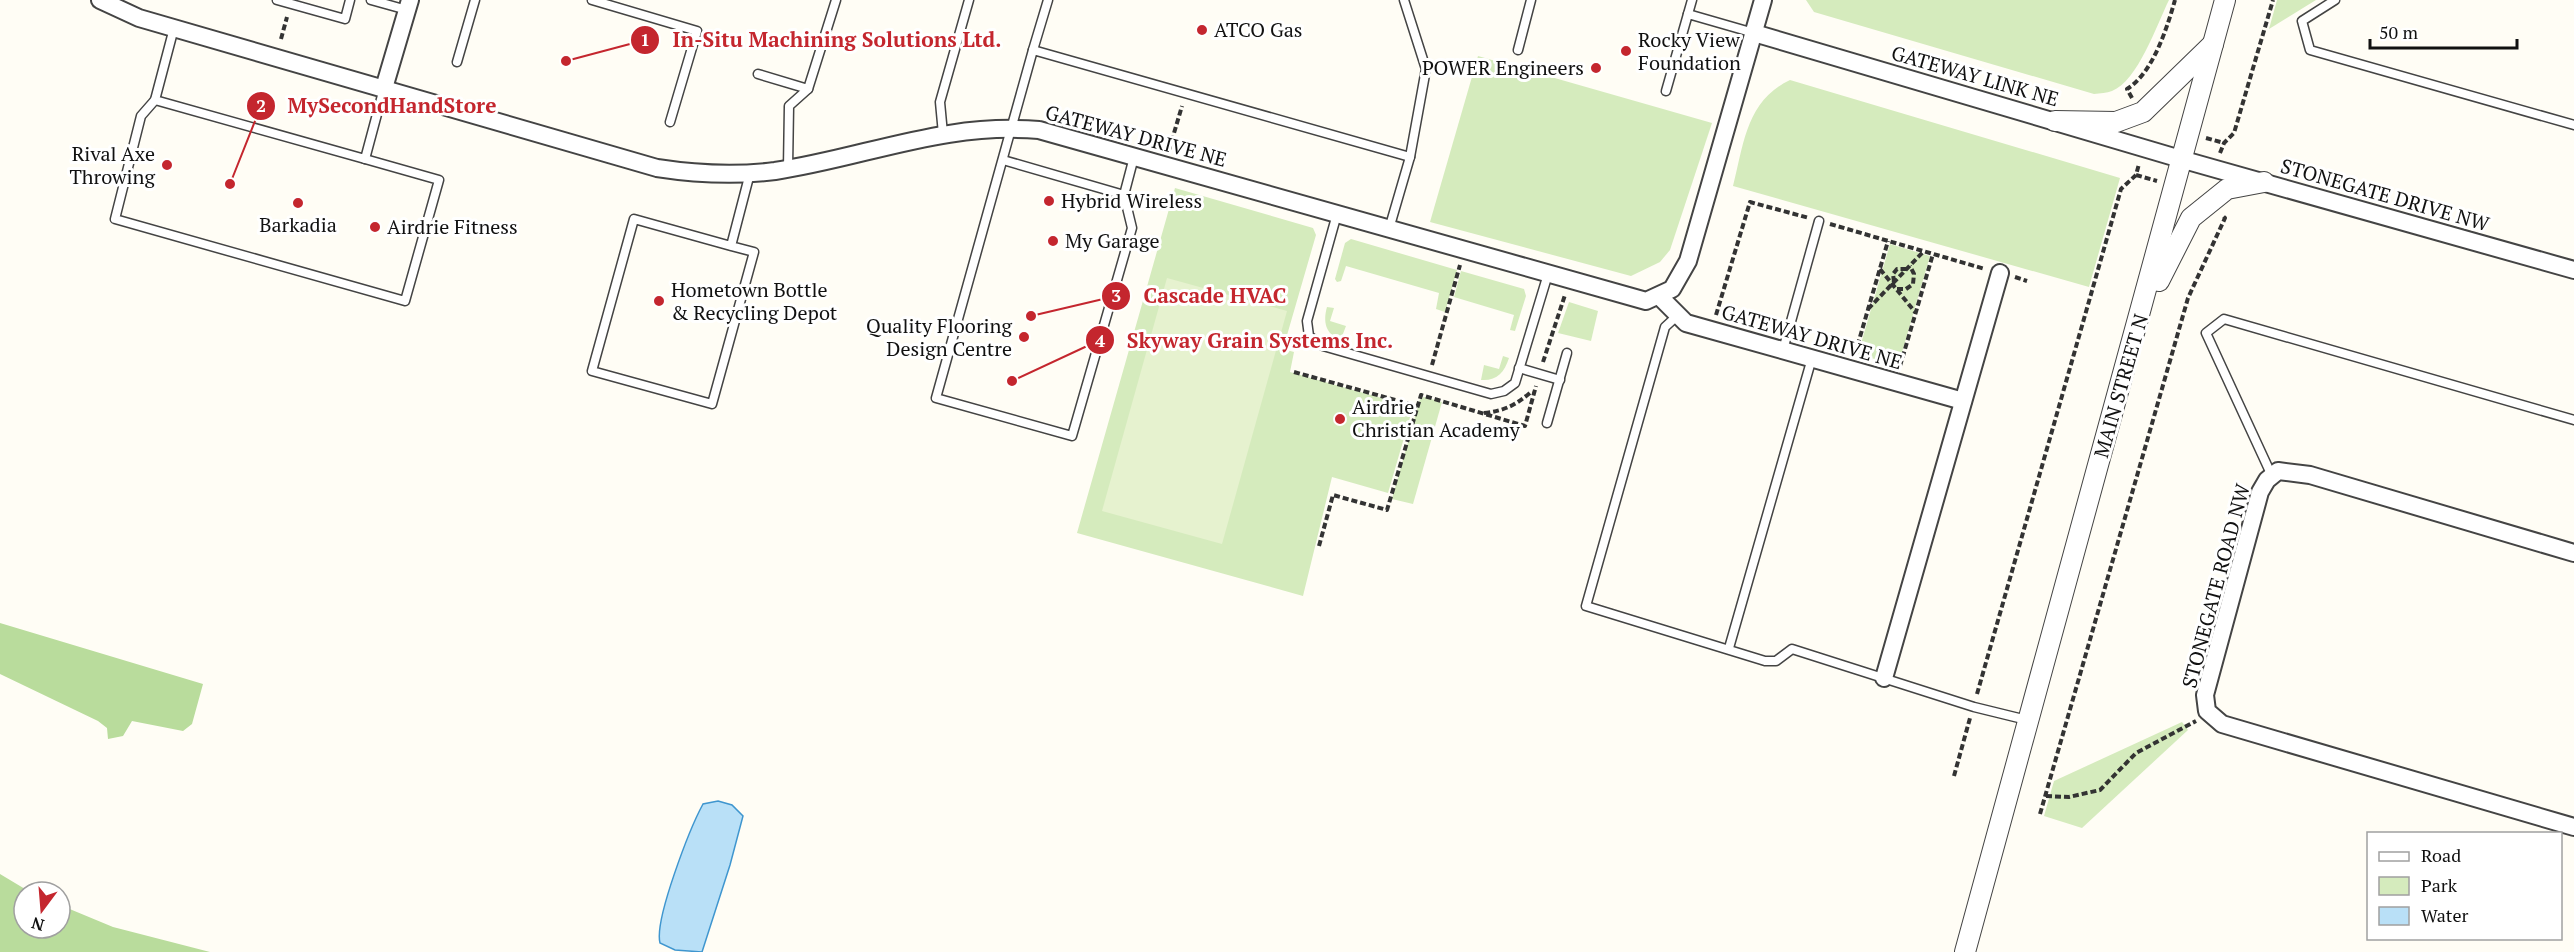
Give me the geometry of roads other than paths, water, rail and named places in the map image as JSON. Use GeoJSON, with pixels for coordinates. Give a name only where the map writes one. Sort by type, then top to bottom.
{"type":"FeatureCollection","features":[{"type":"Feature","properties":{"kind":"street","name":"GATEWAY DRIVE NE"},"geometry":{"type":"LineString","coordinates":[[101,0],[139,18],[657,168],[695,174],[750,173],[788,168],[943,134],[982,128],[1040,130],[1646,301],[1660,297],[1686,323],[1963,401]]}},
{"type":"Feature","properties":{"kind":"street"},"geometry":{"type":"LineString","coordinates":[[1660,297],[1672,289],[1688,261],[1763,0]]}},
{"type":"Feature","properties":{"kind":"street","name":"MAIN STREET N"},"geometry":{"type":"LineString","coordinates":[[1965,952],[2007,806],[2013,771],[2027,720],[2184,160],[2225,0]]}},
{"type":"Feature","properties":{"kind":"street"},"geometry":{"type":"LineString","coordinates":[[384,88],[408,5]]}},
{"type":"Feature","properties":{"kind":"street","name":"GATEWAY LINK NE"},"geometry":{"type":"LineString","coordinates":[[1754,33],[2184,160]]}},
{"type":"Feature","properties":{"kind":"street"},"geometry":{"type":"LineString","coordinates":[[2055,121],[2116,122],[2143,112],[2213,44]]}},
{"type":"Feature","properties":{"kind":"street","name":"STONEGATE DRIVE NW"},"geometry":{"type":"LineString","coordinates":[[2184,160],[2574,270]]}},
{"type":"Feature","properties":{"kind":"street"},"geometry":{"type":"LineString","coordinates":[[2139,321],[2191,218],[2227,189],[2264,182]]}},
{"type":"Feature","properties":{"kind":"street"},"geometry":{"type":"LineString","coordinates":[[1884,678],[2000,273]]}},
{"type":"Feature","properties":{"kind":"street","name":"STONEGATE ROAD NW"},"geometry":{"type":"LineString","coordinates":[[2574,553],[2310,475],[2278,471],[2267,480],[2260,492],[2205,695],[2207,711],[2222,724],[2574,827]]}},
{"type":"Feature","properties":{"kind":"lane"},"geometry":{"type":"LineString","coordinates":[[277,0],[345,19],[350,0]]}},
{"type":"Feature","properties":{"kind":"lane"},"geometry":{"type":"LineString","coordinates":[[371,0],[408,5]]}},
{"type":"Feature","properties":{"kind":"lane"},"geometry":{"type":"LineString","coordinates":[[457,62],[475,0]]}},
{"type":"Feature","properties":{"kind":"lane"},"geometry":{"type":"LineString","coordinates":[[592,0],[697,31],[670,122]]}},
{"type":"Feature","properties":{"kind":"lane"},"geometry":{"type":"LineString","coordinates":[[788,168],[789,106],[808,89],[836,0]]}},
{"type":"Feature","properties":{"kind":"lane"},"geometry":{"type":"LineString","coordinates":[[943,134],[940,102],[969,0]]}},
{"type":"Feature","properties":{"kind":"lane"},"geometry":{"type":"LineString","coordinates":[[1047,0],[936,398],[1072,436],[1132,228],[1124,195],[1134,157]]}},
{"type":"Feature","properties":{"kind":"lane"},"geometry":{"type":"LineString","coordinates":[[1389,229],[1410,157],[1426,69],[1404,0]]}},
{"type":"Feature","properties":{"kind":"lane"},"geometry":{"type":"LineString","coordinates":[[1518,50],[1531,0]]}},
{"type":"Feature","properties":{"kind":"lane"},"geometry":{"type":"LineString","coordinates":[[1666,91],[1692,0]]}},
{"type":"Feature","properties":{"kind":"lane"},"geometry":{"type":"LineString","coordinates":[[2335,0],[2302,21],[2310,50],[2574,124]]}},
{"type":"Feature","properties":{"kind":"lane"},"geometry":{"type":"LineString","coordinates":[[1688,14],[1754,33]]}},
{"type":"Feature","properties":{"kind":"lane"},"geometry":{"type":"LineString","coordinates":[[155,100],[439,180],[405,301],[115,219],[141,116],[155,100],[174,28]]}},
{"type":"Feature","properties":{"kind":"lane"},"geometry":{"type":"LineString","coordinates":[[1033,50],[1410,157]]}},
{"type":"Feature","properties":{"kind":"lane"},"geometry":{"type":"LineString","coordinates":[[758,74],[808,89]]}},
{"type":"Feature","properties":{"kind":"lane"},"geometry":{"type":"LineString","coordinates":[[364,159],[384,88]]}},
{"type":"Feature","properties":{"kind":"lane"},"geometry":{"type":"LineString","coordinates":[[1003,160],[1124,195]]}},
{"type":"Feature","properties":{"kind":"lane"},"geometry":{"type":"LineString","coordinates":[[731,246],[750,173]]}},
{"type":"Feature","properties":{"kind":"lane"},"geometry":{"type":"LineString","coordinates":[[1337,214],[1307,321],[1309,336],[1323,346],[1491,394],[1504,391],[1515,383],[1548,274]]}},
{"type":"Feature","properties":{"kind":"lane"},"geometry":{"type":"LineString","coordinates":[[634,219],[731,246],[754,252],[712,404],[592,370],[634,219]]}},
{"type":"Feature","properties":{"kind":"lane"},"geometry":{"type":"LineString","coordinates":[[1783,350],[1819,221]]}},
{"type":"Feature","properties":{"kind":"lane"},"geometry":{"type":"LineString","coordinates":[[1678,315],[1665,327],[1586,606],[1766,661],[1776,661],[1792,649],[1974,707],[2027,720]]}},
{"type":"Feature","properties":{"kind":"lane"},"geometry":{"type":"LineString","coordinates":[[2272,476],[2206,333],[2224,319],[2574,420]]}},
{"type":"Feature","properties":{"kind":"lane"},"geometry":{"type":"LineString","coordinates":[[1548,423],[1567,353]]}},
{"type":"Feature","properties":{"kind":"lane"},"geometry":{"type":"LineString","coordinates":[[1729,648],[1812,358]]}},
{"type":"Feature","properties":{"kind":"lane"},"geometry":{"type":"LineString","coordinates":[[1519,368],[1560,380]]}},
{"type":"Feature","properties":{"kind":"water"},"geometry":{"type":"Polygon","coordinates":[[[718,801],[732,805],[743,816],[730,865],[702,952],[675,950],[660,943],[662,915],[682,852],[703,804],[718,801]]]}},
{"type":"Feature","properties":{"kind":"place","name":"ATCO Gas"},"geometry":{"type":"Point","coordinates":[1202,30]}},
{"type":"Feature","properties":{"kind":"place","name":"Rocky View Foundation"},"geometry":{"type":"Point","coordinates":[1626,51]}},
{"type":"Feature","properties":{"kind":"place","name":"In-Situ Machining Solutions Ltd."},"geometry":{"type":"Point","coordinates":[566,61]}},
{"type":"Feature","properties":{"kind":"place","name":"POWER Engineers"},"geometry":{"type":"Point","coordinates":[1596,68]}},
{"type":"Feature","properties":{"kind":"place","name":"Rival Axe Throwing"},"geometry":{"type":"Point","coordinates":[167,165]}},
{"type":"Feature","properties":{"kind":"place","name":"MySecondHandStore"},"geometry":{"type":"Point","coordinates":[230,184]}},
{"type":"Feature","properties":{"kind":"place","name":"Hybrid Wireless"},"geometry":{"type":"Point","coordinates":[1049,201]}},
{"type":"Feature","properties":{"kind":"place","name":"Barkadia"},"geometry":{"type":"Point","coordinates":[298,203]}},
{"type":"Feature","properties":{"kind":"place","name":"Airdrie Fitness"},"geometry":{"type":"Point","coordinates":[375,227]}},
{"type":"Feature","properties":{"kind":"place","name":"My Garage"},"geometry":{"type":"Point","coordinates":[1053,241]}},
{"type":"Feature","properties":{"kind":"place","name":"Hometown Bottle & Recycling Depot"},"geometry":{"type":"Point","coordinates":[659,301]}},
{"type":"Feature","properties":{"kind":"place","name":"Cascade HVAC"},"geometry":{"type":"Point","coordinates":[1031,316]}},
{"type":"Feature","properties":{"kind":"place","name":"Quality Flooring Design Centre"},"geometry":{"type":"Point","coordinates":[1024,337]}},
{"type":"Feature","properties":{"kind":"place","name":"Skyway Grain Systems Inc."},"geometry":{"type":"Point","coordinates":[1012,381]}},
{"type":"Feature","properties":{"kind":"place","name":"Airdrie Christian Academy"},"geometry":{"type":"Point","coordinates":[1340,419]}}]}
